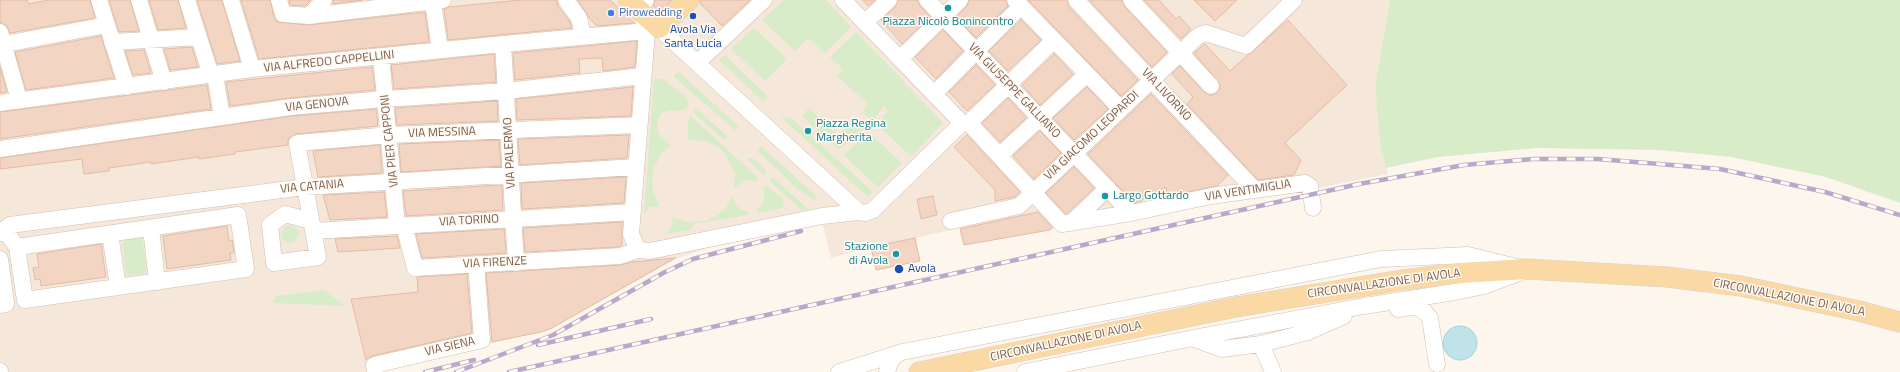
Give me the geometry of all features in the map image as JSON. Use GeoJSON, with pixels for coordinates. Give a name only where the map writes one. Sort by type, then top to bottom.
{"type":"FeatureCollection","features":[{"type":"Feature","properties":{"kind":"main road"},"geometry":{"type":"LineString","coordinates":[[638,3],[653,29],[689,0]]}},
{"type":"Feature","properties":{"kind":"main road","name":"CIRCONVALLAZIONE DI AVOLA"},"geometry":{"type":"LineString","coordinates":[[919,372],[1236,307],[1402,280],[1461,273],[1527,269],[1667,277],[1741,286],[1859,311],[1900,322]]}},
{"type":"Feature","properties":{"kind":"street"},"geometry":{"type":"LineString","coordinates":[[99,0],[127,87]]}},
{"type":"Feature","properties":{"kind":"street"},"geometry":{"type":"LineString","coordinates":[[139,0],[164,82]]}},
{"type":"Feature","properties":{"kind":"street"},"geometry":{"type":"LineString","coordinates":[[187,0],[198,37],[213,75],[222,117]]}},
{"type":"Feature","properties":{"kind":"street"},"geometry":{"type":"LineString","coordinates":[[231,0],[252,69]]}},
{"type":"Feature","properties":{"kind":"street"},"geometry":{"type":"LineString","coordinates":[[309,16],[324,0]]}},
{"type":"Feature","properties":{"kind":"street"},"geometry":{"type":"LineString","coordinates":[[697,63],[763,0]]}},
{"type":"Feature","properties":{"kind":"street"},"geometry":{"type":"LineString","coordinates":[[843,0],[870,18],[968,121],[1002,154],[1035,190],[1062,224],[1071,223],[1104,185]]}},
{"type":"Feature","properties":{"kind":"street"},"geometry":{"type":"LineString","coordinates":[[870,18],[889,0]]}},
{"type":"Feature","properties":{"kind":"street","name":"VIA GIUSEPPE GALLIANO"},"geometry":{"type":"LineString","coordinates":[[927,0],[1104,185],[1135,212]]}},
{"type":"Feature","properties":{"kind":"street"},"geometry":{"type":"LineString","coordinates":[[904,54],[960,0]]}},
{"type":"Feature","properties":{"kind":"street","name":"VIA LIVORNO"},"geometry":{"type":"LineString","coordinates":[[1076,0],[1255,190]]}},
{"type":"Feature","properties":{"kind":"street"},"geometry":{"type":"LineString","coordinates":[[1131,0],[1211,86]]}},
{"type":"Feature","properties":{"kind":"street","name":"VIA GIACOMO LEOPARDI"},"geometry":{"type":"LineString","coordinates":[[951,221],[1019,206],[1198,36],[1206,33],[1246,46],[1294,0]]}},
{"type":"Feature","properties":{"kind":"street"},"geometry":{"type":"LineString","coordinates":[[281,7],[309,16],[388,3],[440,1],[440,50]]}},
{"type":"Feature","properties":{"kind":"street"},"geometry":{"type":"LineString","coordinates":[[938,90],[976,51],[1018,3],[1120,109]]}},
{"type":"Feature","properties":{"kind":"street"},"geometry":{"type":"LineString","coordinates":[[569,4],[580,18],[583,36]]}},
{"type":"Feature","properties":{"kind":"street"},"geometry":{"type":"LineString","coordinates":[[19,100],[1,41],[107,25]]}},
{"type":"Feature","properties":{"kind":"street"},"geometry":{"type":"LineString","coordinates":[[638,250],[631,234],[629,212],[632,167],[639,77],[653,29],[697,63],[859,212]]}},
{"type":"Feature","properties":{"kind":"street","name":"VIA ALFREDO CAPPELLINI"},"geometry":{"type":"LineString","coordinates":[[0,103],[252,69],[653,29]]}},
{"type":"Feature","properties":{"kind":"street"},"geometry":{"type":"LineString","coordinates":[[112,42],[198,37]]}},
{"type":"Feature","properties":{"kind":"street","name":"VIA FIRENZE"},"geometry":{"type":"LineString","coordinates":[[401,226],[415,268],[620,256],[638,250],[650,251],[822,216],[866,212],[873,210],[1054,40]]}},
{"type":"Feature","properties":{"kind":"street","name":"VIA PALERMO"},"geometry":{"type":"LineString","coordinates":[[503,44],[516,263]]}},
{"type":"Feature","properties":{"kind":"street","name":"VIA PIER CAPPONI"},"geometry":{"type":"LineString","coordinates":[[381,56],[394,181],[401,226]]}},
{"type":"Feature","properties":{"kind":"street"},"geometry":{"type":"LineString","coordinates":[[1002,154],[1087,74]]}},
{"type":"Feature","properties":{"kind":"street","name":"VIA GENOVA"},"geometry":{"type":"LineString","coordinates":[[0,149],[291,107],[506,91],[639,77]]}},
{"type":"Feature","properties":{"kind":"street","name":"VIA MESSINA"},"geometry":{"type":"LineString","coordinates":[[305,187],[297,142],[390,135],[635,125]]}},
{"type":"Feature","properties":{"kind":"street","name":"VIA CATANIA"},"geometry":{"type":"LineString","coordinates":[[2,231],[10,225],[305,187],[632,167]]}},
{"type":"Feature","properties":{"kind":"street","name":"VIA VENTIMIGLIA"},"geometry":{"type":"LineString","coordinates":[[1071,223],[1135,212],[1211,196],[1305,183],[1310,186],[1313,208]]}},
{"type":"Feature","properties":{"kind":"street","name":"VIA TORINO"},"geometry":{"type":"LineString","coordinates":[[305,187],[312,226],[401,226],[629,212]]}},
{"type":"Feature","properties":{"kind":"street"},"geometry":{"type":"LineString","coordinates":[[2,231],[17,247],[25,300],[246,269],[238,215],[17,247]]}},
{"type":"Feature","properties":{"kind":"street"},"geometry":{"type":"LineString","coordinates":[[150,228],[157,282]]}},
{"type":"Feature","properties":{"kind":"street"},"geometry":{"type":"LineString","coordinates":[[110,234],[118,287]]}},
{"type":"Feature","properties":{"kind":"street"},"geometry":{"type":"LineString","coordinates":[[839,372],[902,352],[1381,259],[1468,255],[1527,269]]}},
{"type":"Feature","properties":{"kind":"street"},"geometry":{"type":"LineString","coordinates":[[0,259],[6,304],[0,305]]}},
{"type":"Feature","properties":{"kind":"street","name":"VIA SIENA"},"geometry":{"type":"LineString","coordinates":[[375,372],[374,365],[482,340],[476,264]]}},
{"type":"Feature","properties":{"kind":"street"},"geometry":{"type":"LineString","coordinates":[[1025,372],[1193,338],[1364,306],[1484,286],[1527,269]]}},
{"type":"Feature","properties":{"kind":"street"},"geometry":{"type":"LineString","coordinates":[[1193,338],[1222,349],[1261,344],[1308,332],[1364,306]]}},
{"type":"Feature","properties":{"kind":"street"},"geometry":{"type":"LineString","coordinates":[[1344,316],[1374,315],[1410,307],[1419,308],[1430,318],[1437,364]]}},
{"type":"Feature","properties":{"kind":"street"},"geometry":{"type":"LineString","coordinates":[[1261,344],[1273,372]]}},
{"type":"Feature","properties":{"kind":"street"},"geometry":{"type":"LineString","coordinates":[[887,372],[890,362],[895,356],[902,352]]}},
{"type":"Feature","properties":{"kind":"street"},"geometry":{"type":"LineString","coordinates":[[852,372],[863,372]]}},
{"type":"Feature","properties":{"kind":"shaded area"},"geometry":{"type":"Polygon","coordinates":[[[0,0],[1390,0],[1375,86],[1380,143],[1388,174],[1318,188],[1303,189],[1142,215],[1060,233],[1056,229],[964,245],[960,228],[915,238],[920,261],[876,270],[871,247],[831,258],[822,222],[718,245],[678,258],[552,328],[541,332],[492,342],[381,369],[381,372],[0,372],[0,0]]]}},
{"type":"Feature","properties":{"kind":"green space"},"geometry":{"type":"Polygon","coordinates":[[[784,0],[826,0],[851,27],[825,53],[808,38],[795,51],[762,20],[784,0]]]}},
{"type":"Feature","properties":{"kind":"green space"},"geometry":{"type":"Polygon","coordinates":[[[1390,0],[1900,0],[1900,203],[1826,177],[1731,157],[1660,150],[1537,148],[1438,157],[1386,168],[1380,143],[1375,86],[1390,0]]]}},
{"type":"Feature","properties":{"kind":"green space"},"geometry":{"type":"Polygon","coordinates":[[[754,28],[787,59],[765,81],[731,49],[754,28]]]}},
{"type":"Feature","properties":{"kind":"green space"},"geometry":{"type":"Polygon","coordinates":[[[856,32],[943,123],[911,156],[877,125],[888,110],[884,106],[872,121],[862,112],[868,104],[837,76],[843,69],[830,57],[856,32]]]}},
{"type":"Feature","properties":{"kind":"green space"},"geometry":{"type":"Polygon","coordinates":[[[725,55],[768,97],[763,101],[719,60],[725,55]]]}},
{"type":"Feature","properties":{"kind":"green space"},"geometry":{"type":"Polygon","coordinates":[[[679,72],[739,127],[735,130],[675,78],[675,74],[679,72]]]}},
{"type":"Feature","properties":{"kind":"green space"},"geometry":{"type":"Polygon","coordinates":[[[661,78],[685,96],[688,100],[688,106],[679,111],[668,110],[661,114],[658,120],[658,133],[671,146],[662,153],[653,169],[652,188],[660,207],[651,207],[644,214],[654,80],[661,78]]]}},
{"type":"Feature","properties":{"kind":"green space"},"geometry":{"type":"Polygon","coordinates":[[[696,108],[728,138],[725,140],[723,139],[695,114],[693,111],[696,108]]]}},
{"type":"Feature","properties":{"kind":"green space"},"geometry":{"type":"Polygon","coordinates":[[[809,108],[837,135],[855,121],[864,129],[839,150],[802,116],[809,108]]]}},
{"type":"Feature","properties":{"kind":"green space"},"geometry":{"type":"Polygon","coordinates":[[[690,115],[758,178],[756,182],[749,180],[743,181],[734,189],[735,175],[732,166],[724,153],[718,147],[705,141],[688,140],[688,121],[690,115]]]}},
{"type":"Feature","properties":{"kind":"green space"},"geometry":{"type":"Polygon","coordinates":[[[781,117],[791,118],[873,192],[868,197],[781,117]]]}},
{"type":"Feature","properties":{"kind":"green space"},"geometry":{"type":"Polygon","coordinates":[[[869,133],[902,163],[878,187],[843,155],[869,133]]]}},
{"type":"Feature","properties":{"kind":"green space"},"geometry":{"type":"Polygon","coordinates":[[[761,146],[816,196],[814,200],[794,186],[758,151],[761,146]]]}},
{"type":"Feature","properties":{"kind":"green space"},"geometry":{"type":"Polygon","coordinates":[[[748,158],[753,158],[766,170],[766,174],[763,175],[748,160],[748,158]]]}},
{"type":"Feature","properties":{"kind":"green space"},"geometry":{"type":"Polygon","coordinates":[[[774,178],[808,209],[801,210],[770,181],[774,178]]]}},
{"type":"Feature","properties":{"kind":"green space"},"geometry":{"type":"Polygon","coordinates":[[[766,185],[782,199],[784,205],[782,208],[758,213],[757,210],[764,202],[763,188],[766,185]]]}},
{"type":"Feature","properties":{"kind":"green space"},"geometry":{"type":"Polygon","coordinates":[[[732,196],[736,205],[740,209],[748,212],[749,215],[694,224],[691,230],[665,234],[671,228],[673,220],[671,216],[686,222],[705,221],[719,214],[726,208],[732,196]]]}},
{"type":"Feature","properties":{"kind":"green space"},"geometry":{"type":"Polygon","coordinates":[[[286,225],[294,225],[299,230],[297,241],[294,243],[286,243],[281,238],[281,230],[286,225]]]}},
{"type":"Feature","properties":{"kind":"green space"},"geometry":{"type":"Polygon","coordinates":[[[126,238],[141,238],[143,242],[147,271],[129,276],[126,273],[122,244],[126,238]]]}},
{"type":"Feature","properties":{"kind":"green space"},"geometry":{"type":"Polygon","coordinates":[[[324,290],[345,306],[273,303],[277,296],[324,290]]]}},
{"type":"Feature","properties":{"kind":"water"},"geometry":{"type":"Polygon","coordinates":[[[1460,326],[1472,331],[1477,343],[1472,355],[1460,360],[1448,355],[1443,343],[1448,331],[1460,326]]]}},
{"type":"Feature","properties":{"kind":"building"},"geometry":{"type":"Polygon","coordinates":[[[0,0],[27,0],[29,4],[48,0],[90,0],[95,18],[10,33],[7,26],[0,23],[0,0]]]}},
{"type":"Feature","properties":{"kind":"building"},"geometry":{"type":"Polygon","coordinates":[[[109,0],[130,0],[139,31],[119,32],[109,0]]]}},
{"type":"Feature","properties":{"kind":"building"},"geometry":{"type":"Polygon","coordinates":[[[149,0],[178,0],[186,28],[158,30],[149,0]]]}},
{"type":"Feature","properties":{"kind":"building"},"geometry":{"type":"Polygon","coordinates":[[[197,0],[222,0],[240,61],[217,64],[197,0]]]}},
{"type":"Feature","properties":{"kind":"building"},"geometry":{"type":"Polygon","coordinates":[[[241,0],[270,0],[274,17],[277,22],[308,25],[425,12],[429,42],[259,59],[241,0]]]}},
{"type":"Feature","properties":{"kind":"building"},"geometry":{"type":"Polygon","coordinates":[[[289,0],[311,0],[305,6],[290,5],[289,0]]]}},
{"type":"Feature","properties":{"kind":"building"},"geometry":{"type":"Polygon","coordinates":[[[333,0],[363,0],[333,4],[333,0]]]}},
{"type":"Feature","properties":{"kind":"building"},"geometry":{"type":"Polygon","coordinates":[[[520,0],[557,0],[558,6],[570,22],[572,28],[448,40],[444,9],[449,7],[520,0]]]}},
{"type":"Feature","properties":{"kind":"building"},"geometry":{"type":"Polygon","coordinates":[[[578,0],[610,0],[634,23],[597,26],[589,18],[578,0]]]}},
{"type":"Feature","properties":{"kind":"building"},"geometry":{"type":"Polygon","coordinates":[[[655,0],[672,0],[660,12],[653,6],[655,0]]]}},
{"type":"Feature","properties":{"kind":"building"},"geometry":{"type":"Polygon","coordinates":[[[700,0],[750,0],[722,26],[700,3],[700,0]]]}},
{"type":"Feature","properties":{"kind":"building"},"geometry":{"type":"Polygon","coordinates":[[[863,0],[875,0],[868,6],[863,0]]]}},
{"type":"Feature","properties":{"kind":"building"},"geometry":{"type":"Polygon","coordinates":[[[898,0],[917,0],[920,6],[930,17],[902,44],[881,20],[895,7],[898,0]]]}},
{"type":"Feature","properties":{"kind":"building"},"geometry":{"type":"Polygon","coordinates":[[[969,0],[1006,0],[1008,6],[976,38],[956,17],[967,6],[969,0]]]}},
{"type":"Feature","properties":{"kind":"building"},"geometry":{"type":"Polygon","coordinates":[[[1028,0],[1067,0],[1069,7],[1138,80],[1121,96],[1028,0]]]}},
{"type":"Feature","properties":{"kind":"building"},"geometry":{"type":"Polygon","coordinates":[[[1089,0],[1122,0],[1124,6],[1167,52],[1152,67],[1089,0]]]}},
{"type":"Feature","properties":{"kind":"building"},"geometry":{"type":"Polygon","coordinates":[[[1144,0],[1159,0],[1176,19],[1179,16],[1191,29],[1181,39],[1144,0]]]}},
{"type":"Feature","properties":{"kind":"building"},"geometry":{"type":"Polygon","coordinates":[[[1194,0],[1237,0],[1215,21],[1194,0]]]}},
{"type":"Feature","properties":{"kind":"building"},"geometry":{"type":"Polygon","coordinates":[[[1021,20],[1041,40],[1008,71],[989,51],[1021,20]]]}},
{"type":"Feature","properties":{"kind":"building"},"geometry":{"type":"Polygon","coordinates":[[[1288,20],[1347,85],[1285,143],[1301,160],[1294,175],[1258,180],[1187,104],[1193,97],[1172,74],[1180,66],[1204,92],[1209,95],[1213,95],[1220,89],[1220,84],[1194,53],[1205,44],[1230,71],[1288,20]]]}},
{"type":"Feature","properties":{"kind":"building"},"geometry":{"type":"Polygon","coordinates":[[[943,30],[963,51],[936,79],[915,57],[943,30]]]}},
{"type":"Feature","properties":{"kind":"building"},"geometry":{"type":"Polygon","coordinates":[[[101,36],[114,78],[26,90],[15,52],[101,36]]]}},
{"type":"Feature","properties":{"kind":"building"},"geometry":{"type":"Polygon","coordinates":[[[637,41],[635,67],[603,71],[602,58],[579,59],[580,73],[515,80],[513,53],[637,41]]]}},
{"type":"Feature","properties":{"kind":"building"},"geometry":{"type":"Polygon","coordinates":[[[192,47],[198,67],[170,70],[164,49],[192,47]]]}},
{"type":"Feature","properties":{"kind":"building"},"geometry":{"type":"Polygon","coordinates":[[[144,50],[151,73],[133,75],[125,51],[144,50]]]}},
{"type":"Feature","properties":{"kind":"building"},"geometry":{"type":"Polygon","coordinates":[[[494,54],[496,82],[394,89],[391,65],[494,54]]]}},
{"type":"Feature","properties":{"kind":"building"},"geometry":{"type":"Polygon","coordinates":[[[1054,54],[1073,74],[1040,105],[1022,85],[1054,54]]]}},
{"type":"Feature","properties":{"kind":"building"},"geometry":{"type":"Polygon","coordinates":[[[976,65],[995,85],[967,111],[949,92],[976,65]]]}},
{"type":"Feature","properties":{"kind":"building"},"geometry":{"type":"Polygon","coordinates":[[[0,67],[7,92],[0,93],[0,67]]]}},
{"type":"Feature","properties":{"kind":"building"},"geometry":{"type":"Polygon","coordinates":[[[372,67],[375,90],[290,98],[230,106],[226,82],[372,67]]]}},
{"type":"Feature","properties":{"kind":"building"},"geometry":{"type":"Polygon","coordinates":[[[207,85],[211,109],[0,139],[0,112],[207,85]]]}},
{"type":"Feature","properties":{"kind":"building"},"geometry":{"type":"Polygon","coordinates":[[[633,87],[631,116],[517,120],[516,99],[633,87]]]}},
{"type":"Feature","properties":{"kind":"building"},"geometry":{"type":"Polygon","coordinates":[[[1087,87],[1108,109],[1074,140],[1053,118],[1087,87]]]}},
{"type":"Feature","properties":{"kind":"building"},"geometry":{"type":"Polygon","coordinates":[[[1151,94],[1228,175],[1217,186],[1167,196],[1166,187],[1154,194],[1152,191],[1141,201],[1134,203],[1088,154],[1151,94]]]}},
{"type":"Feature","properties":{"kind":"building"},"geometry":{"type":"Polygon","coordinates":[[[1008,98],[1026,118],[1000,142],[982,123],[1008,98]]]}},
{"type":"Feature","properties":{"kind":"building"},"geometry":{"type":"Polygon","coordinates":[[[497,101],[498,121],[397,125],[395,108],[497,101]]]}},
{"type":"Feature","properties":{"kind":"building"},"geometry":{"type":"Polygon","coordinates":[[[376,109],[378,126],[296,134],[288,139],[288,145],[235,152],[235,154],[199,159],[199,157],[151,164],[151,162],[109,168],[109,171],[84,174],[82,159],[0,169],[0,158],[292,116],[376,109]]]}},
{"type":"Feature","properties":{"kind":"building"},"geometry":{"type":"Polygon","coordinates":[[[1040,131],[1061,153],[1034,179],[1013,156],[1040,131]]]}},
{"type":"Feature","properties":{"kind":"building"},"geometry":{"type":"Polygon","coordinates":[[[629,135],[627,158],[520,165],[518,139],[629,135]]]}},
{"type":"Feature","properties":{"kind":"building"},"geometry":{"type":"Polygon","coordinates":[[[967,135],[1020,192],[1014,197],[995,201],[995,190],[954,147],[967,135]]]}},
{"type":"Feature","properties":{"kind":"building"},"geometry":{"type":"Polygon","coordinates":[[[499,140],[501,166],[401,172],[399,144],[499,140]]]}},
{"type":"Feature","properties":{"kind":"building"},"geometry":{"type":"Polygon","coordinates":[[[380,145],[382,173],[318,177],[313,151],[380,145]]]}},
{"type":"Feature","properties":{"kind":"building"},"geometry":{"type":"Polygon","coordinates":[[[1074,167],[1094,188],[1066,214],[1046,193],[1074,167]]]}},
{"type":"Feature","properties":{"kind":"building"},"geometry":{"type":"Polygon","coordinates":[[[626,177],[624,203],[522,209],[521,183],[626,177]]]}},
{"type":"Feature","properties":{"kind":"building"},"geometry":{"type":"Polygon","coordinates":[[[502,185],[503,210],[406,216],[403,191],[502,185]]]}},
{"type":"Feature","properties":{"kind":"building"},"geometry":{"type":"Polygon","coordinates":[[[384,192],[387,217],[330,220],[323,195],[384,192]]]}},
{"type":"Feature","properties":{"kind":"building"},"geometry":{"type":"Polygon","coordinates":[[[933,196],[937,215],[921,219],[917,199],[933,196]]]}},
{"type":"Feature","properties":{"kind":"building"},"geometry":{"type":"Polygon","coordinates":[[[1038,212],[1052,227],[1050,230],[964,245],[960,229],[1038,212]]]}},
{"type":"Feature","properties":{"kind":"building"},"geometry":{"type":"Polygon","coordinates":[[[622,222],[622,245],[618,247],[525,252],[523,228],[622,222]]]}},
{"type":"Feature","properties":{"kind":"building"},"geometry":{"type":"Polygon","coordinates":[[[227,226],[229,241],[232,240],[234,253],[230,253],[231,260],[167,269],[163,236],[227,226]]]}},
{"type":"Feature","properties":{"kind":"building"},"geometry":{"type":"Polygon","coordinates":[[[504,229],[506,253],[422,258],[416,234],[504,229]]]}},
{"type":"Feature","properties":{"kind":"building"},"geometry":{"type":"Polygon","coordinates":[[[397,236],[400,248],[338,252],[335,239],[397,236]]]}},
{"type":"Feature","properties":{"kind":"building","name":"Stazione di Avola"},"geometry":{"type":"Polygon","coordinates":[[[915,238],[920,261],[876,270],[871,247],[915,238]]]}},
{"type":"Feature","properties":{"kind":"building"},"geometry":{"type":"Polygon","coordinates":[[[101,244],[106,277],[41,286],[40,279],[35,280],[33,268],[39,267],[37,254],[101,244]]]}},
{"type":"Feature","properties":{"kind":"building"},"geometry":{"type":"Polygon","coordinates":[[[675,258],[552,328],[541,332],[492,342],[486,273],[621,265],[632,262],[675,258]]]}},
{"type":"Feature","properties":{"kind":"building"},"geometry":{"type":"Polygon","coordinates":[[[467,274],[472,333],[372,356],[366,360],[351,299],[418,292],[417,277],[467,274]]]}},
{"type":"Feature","properties":{"kind":"railway"},"geometry":{"type":"LineString","coordinates":[[509,372],[1359,184],[1464,165],[1533,159],[1598,159],[1720,169],[1825,192],[1900,215]]}},
{"type":"Feature","properties":{"kind":"railway"},"geometry":{"type":"LineString","coordinates":[[456,372],[553,335],[665,272],[693,259],[801,231]]}},
{"type":"Feature","properties":{"kind":"railway"},"geometry":{"type":"LineString","coordinates":[[538,345],[651,319]]}},
{"type":"Feature","properties":{"kind":"railway"},"geometry":{"type":"LineString","coordinates":[[425,372],[474,360]]}},
{"type":"Feature","properties":{"kind":"place","name":"Piazza Nicolò Bonincontro"},"geometry":{"type":"Point","coordinates":[948,8]}},
{"type":"Feature","properties":{"kind":"place","name":"Pirowedding"},"geometry":{"type":"Point","coordinates":[611,13]}},
{"type":"Feature","properties":{"kind":"place","name":"Avola Via Santa Lucia"},"geometry":{"type":"Point","coordinates":[693,16]}},
{"type":"Feature","properties":{"kind":"place","name":"Piazza Regina Margherita"},"geometry":{"type":"Point","coordinates":[808,131]}},
{"type":"Feature","properties":{"kind":"place","name":"Largo Gottardo"},"geometry":{"type":"Point","coordinates":[1105,196]}},
{"type":"Feature","properties":{"kind":"place","name":"Stazione di Avola"},"geometry":{"type":"Point","coordinates":[896,254]}},
{"type":"Feature","properties":{"kind":"place","name":"Avola"},"geometry":{"type":"Point","coordinates":[899,269]}}]}
